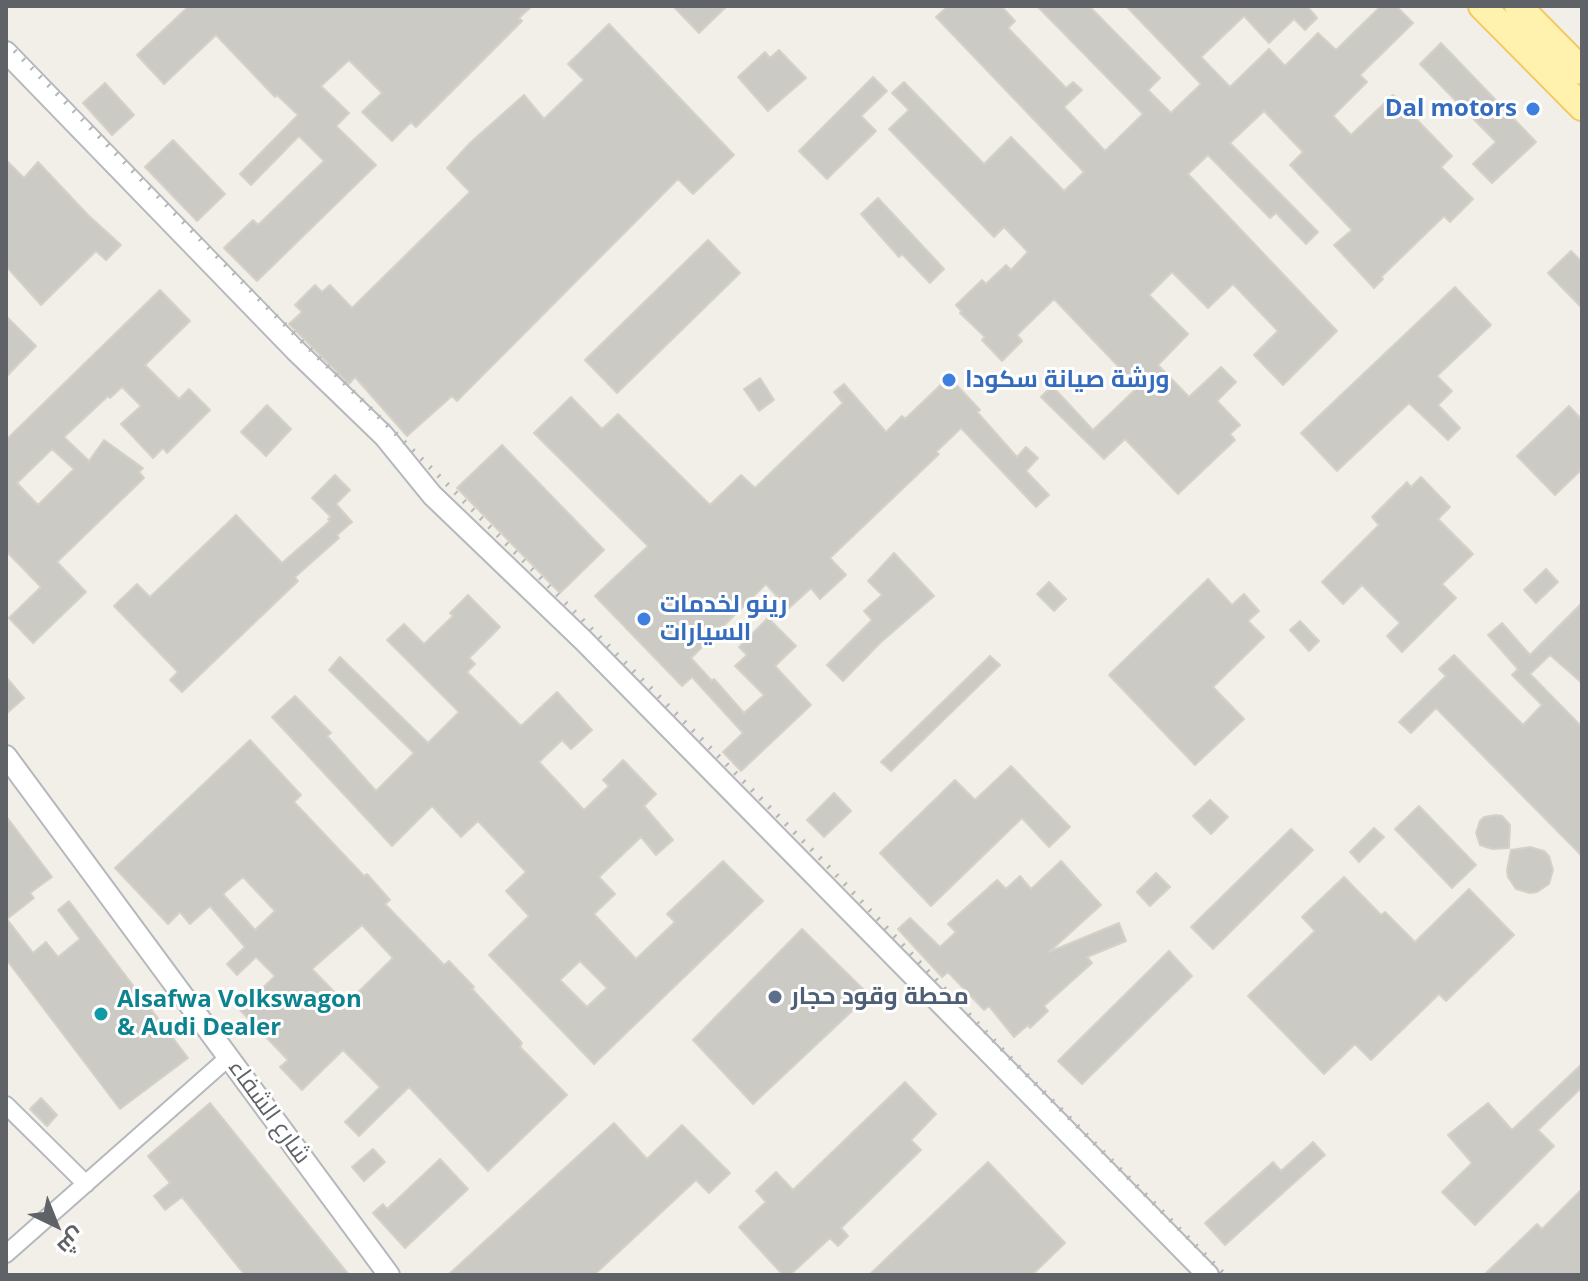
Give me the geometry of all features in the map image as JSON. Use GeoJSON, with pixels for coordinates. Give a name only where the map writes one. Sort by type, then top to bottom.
{"type":"FeatureCollection","features":[{"type":"Feature","properties":{"kind":"main road"},"geometry":{"type":"LineString","coordinates":[[1482,6],[1582,107]]}},
{"type":"Feature","properties":{"kind":"main road"},"geometry":{"type":"LineString","coordinates":[[1518,6],[1582,71]]}},
{"type":"Feature","properties":{"kind":"street"},"geometry":{"type":"LineString","coordinates":[[6,52],[295,350],[384,436],[432,495],[584,641],[1208,1275]]}},
{"type":"Feature","properties":{"kind":"street","name":"شارع الشفاء"},"geometry":{"type":"LineString","coordinates":[[6,756],[389,1275]]}},
{"type":"Feature","properties":{"kind":"street"},"geometry":{"type":"LineString","coordinates":[[6,1254],[229,1057]]}},
{"type":"Feature","properties":{"kind":"street"},"geometry":{"type":"LineString","coordinates":[[6,1105],[86,1184]]}},
{"type":"Feature","properties":{"kind":"building"},"geometry":{"type":"Polygon","coordinates":[[[189,6],[532,6],[519,18],[522,21],[416,127],[411,122],[392,141],[362,112],[382,93],[349,60],[321,86],[349,113],[336,126],[376,165],[257,281],[224,248],[253,220],[258,225],[324,161],[299,136],[251,185],[240,174],[298,115],[277,95],[275,97],[216,35],[164,84],[137,55],[189,6]]]}},
{"type":"Feature","properties":{"kind":"building"},"geometry":{"type":"Polygon","coordinates":[[[673,6],[727,6],[699,33],[673,6]]]}},
{"type":"Feature","properties":{"kind":"building"},"geometry":{"type":"Polygon","coordinates":[[[948,6],[1001,6],[1015,21],[1008,28],[1066,88],[1073,82],[1082,90],[1064,107],[1105,151],[1143,114],[1037,6],[1089,6],[1160,78],[1148,90],[1171,113],[1201,84],[1126,6],[1307,6],[1317,18],[1305,30],[1294,19],[1269,43],[1244,16],[1201,57],[1230,87],[1269,49],[1285,66],[1318,33],[1336,50],[1381,6],[1396,6],[1413,23],[1360,75],[1367,82],[1333,116],[1351,135],[1393,95],[1452,156],[1441,167],[1473,199],[1450,222],[1444,216],[1381,277],[1383,279],[1374,288],[1334,245],[1352,230],[1290,165],[1303,152],[1264,111],[1230,143],[1318,232],[1306,244],[1276,213],[1270,218],[1208,155],[1188,174],[1337,331],[1283,385],[1254,355],[1278,331],[1233,284],[1208,308],[1172,272],[1149,295],[1188,334],[1158,365],[1189,397],[1221,367],[1236,382],[1217,401],[1240,425],[1230,434],[1235,440],[1178,494],[1125,439],[1104,459],[1041,397],[1052,386],[1093,430],[1138,387],[1054,299],[1017,335],[1022,341],[1002,361],[956,305],[982,280],[986,284],[1006,265],[1011,270],[1028,252],[1004,227],[994,237],[889,129],[909,110],[892,93],[904,82],[984,164],[1011,137],[1064,191],[1084,172],[936,17],[948,6]]]}},
{"type":"Feature","properties":{"kind":"building"},"geometry":{"type":"Polygon","coordinates":[[[609,24],[734,155],[693,194],[678,179],[457,401],[452,396],[407,436],[355,377],[349,384],[289,324],[302,312],[295,305],[315,285],[322,292],[330,285],[352,308],[470,192],[447,168],[524,95],[544,119],[584,80],[568,64],[609,24]]]}},
{"type":"Feature","properties":{"kind":"building"},"geometry":{"type":"Polygon","coordinates":[[[1441,43],[1536,142],[1492,183],[1473,164],[1496,142],[1420,64],[1441,43]]]}},
{"type":"Feature","properties":{"kind":"building"},"geometry":{"type":"Polygon","coordinates":[[[779,50],[806,78],[768,111],[738,77],[765,52],[770,58],[779,50]]]}},
{"type":"Feature","properties":{"kind":"building"},"geometry":{"type":"Polygon","coordinates":[[[873,77],[887,91],[861,116],[876,131],[827,179],[799,151],[873,77]]]}},
{"type":"Feature","properties":{"kind":"building"},"geometry":{"type":"Polygon","coordinates":[[[105,83],[134,115],[112,135],[83,103],[105,83]]]}},
{"type":"Feature","properties":{"kind":"building"},"geometry":{"type":"Polygon","coordinates":[[[173,140],[225,194],[197,221],[145,167],[173,140]]]}},
{"type":"Feature","properties":{"kind":"building"},"geometry":{"type":"Polygon","coordinates":[[[6,160],[24,178],[38,162],[121,245],[106,260],[96,251],[41,305],[6,266],[6,160]]]}},
{"type":"Feature","properties":{"kind":"building"},"geometry":{"type":"Polygon","coordinates":[[[878,198],[944,269],[930,283],[902,254],[899,257],[861,214],[878,198]]]}},
{"type":"Feature","properties":{"kind":"building"},"geometry":{"type":"Polygon","coordinates":[[[708,240],[740,273],[617,393],[585,360],[708,240]]]}},
{"type":"Feature","properties":{"kind":"building"},"geometry":{"type":"Polygon","coordinates":[[[1571,251],[1582,262],[1582,308],[1548,273],[1571,251]]]}},
{"type":"Feature","properties":{"kind":"building"},"geometry":{"type":"Polygon","coordinates":[[[1455,287],[1491,325],[1437,376],[1452,391],[1438,405],[1460,428],[1448,440],[1409,403],[1337,471],[1301,433],[1455,287]]]}},
{"type":"Feature","properties":{"kind":"building"},"geometry":{"type":"Polygon","coordinates":[[[160,290],[190,321],[145,365],[179,399],[189,389],[210,410],[167,453],[163,448],[153,458],[121,424],[141,406],[122,387],[64,437],[89,461],[104,440],[143,468],[139,472],[144,478],[57,562],[86,592],[33,643],[9,618],[41,587],[6,551],[6,440],[160,290]],[[52,449],[17,483],[38,505],[74,469],[52,449]]]}},
{"type":"Feature","properties":{"kind":"building"},"geometry":{"type":"Polygon","coordinates":[[[6,316],[36,346],[6,377],[6,316]]]}},
{"type":"Feature","properties":{"kind":"building"},"geometry":{"type":"Polygon","coordinates":[[[949,377],[1017,457],[1026,447],[1038,458],[1026,471],[1049,495],[1036,507],[961,428],[936,452],[939,454],[830,558],[846,575],[820,599],[811,588],[788,609],[766,584],[691,658],[744,713],[764,695],[735,666],[747,655],[739,647],[768,618],[796,646],[775,666],[811,705],[741,771],[723,752],[743,733],[692,677],[682,686],[595,596],[648,546],[534,433],[571,397],[602,429],[618,414],[710,505],[741,475],[755,488],[843,403],[834,392],[844,384],[886,432],[902,416],[905,419],[949,377]]]}},
{"type":"Feature","properties":{"kind":"building"},"geometry":{"type":"Polygon","coordinates":[[[760,378],[774,400],[759,411],[744,389],[760,378]]]}},
{"type":"Feature","properties":{"kind":"building"},"geometry":{"type":"Polygon","coordinates":[[[267,405],[291,429],[266,456],[241,432],[267,405]]]}},
{"type":"Feature","properties":{"kind":"building"},"geometry":{"type":"Polygon","coordinates":[[[1569,406],[1582,420],[1582,469],[1555,495],[1517,456],[1569,406]]]}},
{"type":"Feature","properties":{"kind":"building"},"geometry":{"type":"Polygon","coordinates":[[[502,445],[604,550],[560,593],[457,488],[502,445]]]}},
{"type":"Feature","properties":{"kind":"building"},"geometry":{"type":"Polygon","coordinates":[[[335,475],[350,490],[336,504],[352,522],[337,535],[339,538],[295,577],[298,581],[182,692],[170,680],[178,672],[114,606],[137,584],[150,597],[236,515],[282,563],[330,521],[328,519],[331,517],[312,498],[335,475]]]}},
{"type":"Feature","properties":{"kind":"building"},"geometry":{"type":"Polygon","coordinates":[[[1421,477],[1450,507],[1438,519],[1473,554],[1442,584],[1456,598],[1402,652],[1387,636],[1400,623],[1362,585],[1343,604],[1322,582],[1379,525],[1372,517],[1407,482],[1411,487],[1421,477]]]}},
{"type":"Feature","properties":{"kind":"building"},"geometry":{"type":"Polygon","coordinates":[[[894,553],[934,596],[880,643],[843,681],[827,665],[872,620],[864,611],[882,595],[868,581],[894,553]]]}},
{"type":"Feature","properties":{"kind":"building"},"geometry":{"type":"Polygon","coordinates":[[[1546,569],[1558,582],[1536,603],[1524,590],[1546,569]]]}},
{"type":"Feature","properties":{"kind":"building"},"geometry":{"type":"Polygon","coordinates":[[[1208,579],[1232,605],[1244,594],[1259,611],[1248,621],[1264,637],[1213,687],[1244,719],[1195,765],[1109,675],[1208,579]]]}},
{"type":"Feature","properties":{"kind":"building"},"geometry":{"type":"Polygon","coordinates":[[[1049,582],[1066,599],[1054,611],[1037,594],[1049,582]]]}},
{"type":"Feature","properties":{"kind":"building"},"geometry":{"type":"Polygon","coordinates":[[[468,595],[500,627],[469,658],[475,664],[467,672],[521,726],[557,692],[592,730],[571,749],[562,740],[539,762],[584,810],[609,786],[603,780],[623,760],[656,794],[644,806],[673,840],[656,855],[641,837],[599,877],[615,894],[594,914],[636,959],[675,922],[667,914],[723,861],[763,901],[594,1064],[489,955],[529,916],[506,891],[526,872],[478,821],[461,837],[432,806],[392,846],[272,717],[295,696],[331,733],[327,736],[376,791],[414,753],[329,670],[340,657],[428,743],[459,712],[387,640],[404,624],[424,644],[453,616],[450,613],[468,595]],[[580,961],[560,980],[587,1007],[607,988],[580,961]]]}},
{"type":"Feature","properties":{"kind":"building"},"geometry":{"type":"Polygon","coordinates":[[[1582,603],[1582,683],[1550,655],[1530,674],[1582,727],[1582,856],[1436,708],[1411,733],[1399,722],[1446,676],[1439,669],[1454,655],[1523,725],[1542,705],[1512,675],[1518,669],[1488,635],[1502,623],[1530,655],[1582,603]]]}},
{"type":"Feature","properties":{"kind":"building"},"geometry":{"type":"Polygon","coordinates":[[[1300,621],[1319,641],[1309,651],[1290,630],[1300,621]]]}},
{"type":"Feature","properties":{"kind":"building"},"geometry":{"type":"Polygon","coordinates":[[[990,656],[1000,665],[891,771],[881,762],[990,656]]]}},
{"type":"Feature","properties":{"kind":"building"},"geometry":{"type":"Polygon","coordinates":[[[6,677],[24,698],[6,714],[6,677]]]}},
{"type":"Feature","properties":{"kind":"building"},"geometry":{"type":"Polygon","coordinates":[[[250,740],[301,795],[294,802],[390,900],[385,904],[444,965],[449,961],[474,987],[472,989],[522,1043],[520,1047],[567,1095],[488,1171],[409,1087],[359,1136],[345,1122],[380,1087],[343,1050],[302,1090],[280,1067],[288,1060],[240,1010],[275,976],[256,957],[237,975],[227,964],[245,947],[210,906],[190,924],[180,912],[168,924],[115,868],[250,740]],[[243,877],[223,894],[255,930],[275,911],[243,877]],[[362,925],[312,969],[346,1004],[393,958],[362,925]]]}},
{"type":"Feature","properties":{"kind":"building"},"geometry":{"type":"Polygon","coordinates":[[[1011,766],[1070,827],[1049,847],[1022,818],[931,906],[880,853],[955,780],[975,800],[1011,766]]]}},
{"type":"Feature","properties":{"kind":"building"},"geometry":{"type":"Polygon","coordinates":[[[834,793],[851,811],[824,837],[807,820],[834,793]]]}},
{"type":"Feature","properties":{"kind":"building"},"geometry":{"type":"Polygon","coordinates":[[[1210,800],[1228,817],[1211,834],[1193,816],[1210,800]]]}},
{"type":"Feature","properties":{"kind":"building"},"geometry":{"type":"Polygon","coordinates":[[[1419,806],[1476,865],[1452,888],[1395,829],[1419,806]]]}},
{"type":"Feature","properties":{"kind":"building","name":"Alsafwa Volkswagon & Audi Dealer"},"geometry":{"type":"Polygon","coordinates":[[[6,816],[52,877],[30,893],[34,898],[7,919],[33,953],[46,942],[58,957],[80,939],[58,910],[69,901],[188,1058],[120,1109],[6,959],[6,816]]]}},
{"type":"Feature","properties":{"kind":"building"},"geometry":{"type":"Polygon","coordinates":[[[1502,816],[1510,825],[1509,848],[1492,849],[1480,845],[1476,833],[1480,821],[1502,816]]]}},
{"type":"Feature","properties":{"kind":"building"},"geometry":{"type":"Polygon","coordinates":[[[1374,828],[1384,837],[1359,862],[1350,852],[1374,828]]]}},
{"type":"Feature","properties":{"kind":"building"},"geometry":{"type":"Polygon","coordinates":[[[1291,829],[1313,850],[1213,949],[1191,927],[1291,829]]]}},
{"type":"Feature","properties":{"kind":"building"},"geometry":{"type":"Polygon","coordinates":[[[1530,847],[1549,856],[1553,870],[1549,884],[1530,893],[1516,889],[1507,870],[1511,850],[1530,847]]]}},
{"type":"Feature","properties":{"kind":"building"},"geometry":{"type":"Polygon","coordinates":[[[1061,861],[1101,905],[1049,952],[1119,923],[1126,941],[1087,957],[1092,963],[1044,1006],[1048,1011],[1030,1028],[1028,1025],[1014,1037],[989,1006],[984,1010],[948,972],[942,977],[898,929],[910,918],[940,947],[956,932],[948,924],[997,880],[1006,889],[1020,876],[1031,889],[1061,861]]]}},
{"type":"Feature","properties":{"kind":"building"},"geometry":{"type":"Polygon","coordinates":[[[1156,873],[1170,887],[1150,906],[1137,892],[1156,873]]]}},
{"type":"Feature","properties":{"kind":"building"},"geometry":{"type":"Polygon","coordinates":[[[1344,877],[1381,915],[1385,912],[1415,942],[1469,889],[1514,935],[1446,1001],[1439,994],[1371,1060],[1355,1044],[1324,1074],[1248,996],[1315,931],[1302,917],[1344,877]]]}},
{"type":"Feature","properties":{"kind":"building"},"geometry":{"type":"Polygon","coordinates":[[[802,929],[869,995],[753,1104],[693,1040],[802,929]]]}},
{"type":"Feature","properties":{"kind":"building"},"geometry":{"type":"Polygon","coordinates":[[[1169,951],[1192,976],[1082,1084],[1058,1061],[1169,951]]]}},
{"type":"Feature","properties":{"kind":"building"},"geometry":{"type":"Polygon","coordinates":[[[1582,1064],[1582,1087],[1538,1130],[1554,1146],[1475,1225],[1442,1192],[1472,1163],[1448,1135],[1488,1103],[1512,1130],[1582,1064]]]}},
{"type":"Feature","properties":{"kind":"building"},"geometry":{"type":"Polygon","coordinates":[[[905,1082],[936,1114],[911,1140],[921,1150],[841,1228],[848,1236],[838,1246],[830,1238],[790,1275],[783,1275],[739,1227],[766,1202],[756,1191],[776,1172],[793,1190],[905,1082]]]}},
{"type":"Feature","properties":{"kind":"building"},"geometry":{"type":"Polygon","coordinates":[[[41,1098],[57,1115],[47,1126],[30,1109],[41,1098]]]}},
{"type":"Feature","properties":{"kind":"building"},"geometry":{"type":"Polygon","coordinates":[[[210,1103],[349,1275],[245,1275],[182,1197],[165,1210],[154,1196],[170,1183],[148,1156],[210,1103]]]}},
{"type":"Feature","properties":{"kind":"building"},"geometry":{"type":"Polygon","coordinates":[[[614,1123],[647,1159],[682,1125],[730,1173],[709,1193],[696,1180],[594,1275],[448,1275],[614,1123]]]}},
{"type":"Feature","properties":{"kind":"building"},"geometry":{"type":"Polygon","coordinates":[[[1313,1142],[1325,1155],[1225,1245],[1205,1223],[1273,1162],[1281,1171],[1313,1142]]]}},
{"type":"Feature","properties":{"kind":"building"},"geometry":{"type":"Polygon","coordinates":[[[373,1149],[385,1162],[364,1181],[352,1167],[373,1149]]]}},
{"type":"Feature","properties":{"kind":"building"},"geometry":{"type":"Polygon","coordinates":[[[440,1159],[468,1189],[405,1248],[373,1213],[383,1204],[387,1209],[440,1159]]]}},
{"type":"Feature","properties":{"kind":"building"},"geometry":{"type":"Polygon","coordinates":[[[988,1162],[1065,1243],[1032,1275],[869,1275],[988,1162]]]}},
{"type":"Feature","properties":{"kind":"building"},"geometry":{"type":"Polygon","coordinates":[[[1582,1189],[1582,1275],[1484,1275],[1537,1224],[1542,1229],[1582,1189]]]}},
{"type":"Feature","properties":{"kind":"railway"},"geometry":{"type":"LineString","coordinates":[[6,42],[824,862],[1018,1066],[1225,1275]]}},
{"type":"Feature","properties":{"kind":"place","name":"Dal motors"},"geometry":{"type":"Point","coordinates":[1533,109]}},
{"type":"Feature","properties":{"kind":"place","name":"ورشة صيانة سكودا"},"geometry":{"type":"Point","coordinates":[949,380]}},
{"type":"Feature","properties":{"kind":"place","name":"رينو لخدمات السيارات"},"geometry":{"type":"Point","coordinates":[644,619]}},
{"type":"Feature","properties":{"kind":"place","name":"محطة وقود حجار"},"geometry":{"type":"Point","coordinates":[775,997]}},
{"type":"Feature","properties":{"kind":"place","name":"Alsafwa Volkswagon & Audi Dealer"},"geometry":{"type":"Point","coordinates":[101,1014]}}]}
